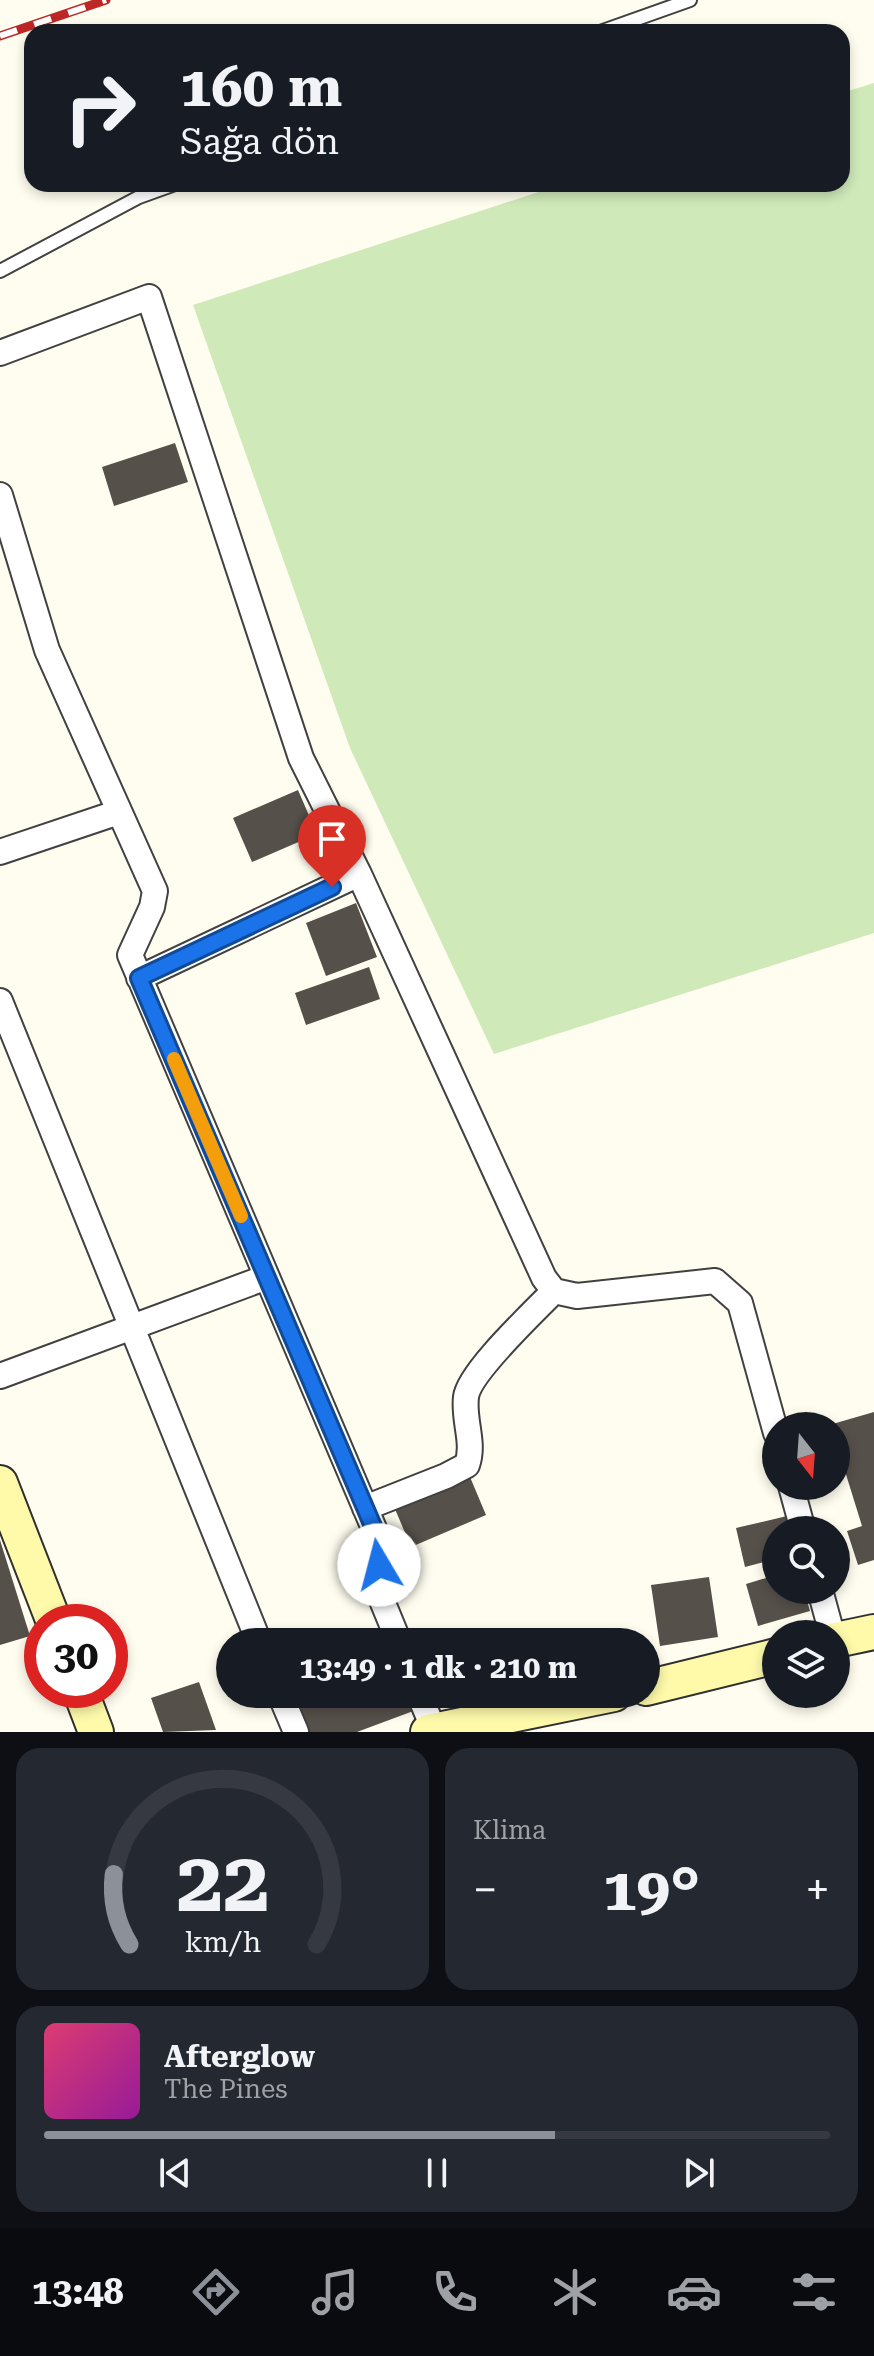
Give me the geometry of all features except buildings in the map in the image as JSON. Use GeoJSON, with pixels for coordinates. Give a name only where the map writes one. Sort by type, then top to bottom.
{"type":"FeatureCollection","features":[{"type":"Feature","properties":{"kind":"main road"},"geometry":{"type":"LineString","coordinates":[[1,1486],[47,1604]]}},
{"type":"Feature","properties":{"kind":"main road"},"geometry":{"type":"LineString","coordinates":[[850,1637],[874,1632]]}},
{"type":"Feature","properties":{"kind":"main road"},"geometry":{"type":"LineString","coordinates":[[660,1685],[762,1659]]}},
{"type":"Feature","properties":{"kind":"main road"},"geometry":{"type":"LineString","coordinates":[[76,1708],[82,1732]]}},
{"type":"Feature","properties":{"kind":"main road"},"geometry":{"type":"LineString","coordinates":[[87,1708],[96,1732]]}},
{"type":"Feature","properties":{"kind":"main road"},"geometry":{"type":"LineString","coordinates":[[431,1731],[545,1708]]}},
{"type":"Feature","properties":{"kind":"street"},"geometry":{"type":"LineString","coordinates":[[0,353],[149,297],[301,758],[359,874],[544,1278],[554,1291],[577,1296],[715,1281],[740,1303],[770,1412]]}},
{"type":"Feature","properties":{"kind":"street"},"geometry":{"type":"LineString","coordinates":[[0,495],[47,650],[155,891],[152,907],[130,955],[381,1545],[376,1586],[393,1628]]}},
{"type":"Feature","properties":{"kind":"street"},"geometry":{"type":"LineString","coordinates":[[0,852],[119,812]]}},
{"type":"Feature","properties":{"kind":"street"},"geometry":{"type":"LineString","coordinates":[[139,978],[359,874]]}},
{"type":"Feature","properties":{"kind":"street"},"geometry":{"type":"LineString","coordinates":[[0,1001],[253,1628]]}},
{"type":"Feature","properties":{"kind":"street"},"geometry":{"type":"LineString","coordinates":[[0,1376],[267,1277]]}},
{"type":"Feature","properties":{"kind":"street"},"geometry":{"type":"LineString","coordinates":[[365,1508],[467,1465],[472,1449],[466,1423],[466,1393],[492,1355],[554,1291]]}},
{"type":"Feature","properties":{"kind":"street"},"geometry":{"type":"LineString","coordinates":[[286,1708],[296,1732]]}},
{"type":"Feature","properties":{"kind":"street"},"geometry":{"type":"LineString","coordinates":[[424,1708],[431,1731]]}},
{"type":"Feature","properties":{"kind":"lane"},"geometry":{"type":"LineString","coordinates":[[622,24],[690,0]]}},
{"type":"Feature","properties":{"kind":"lane"},"geometry":{"type":"LineString","coordinates":[[0,271],[153,192]]}},
{"type":"Feature","properties":{"kind":"green space"},"geometry":{"type":"Polygon","coordinates":[[[874,83],[874,933],[494,1054],[350,748],[193,305],[539,192],[850,192],[850,90],[874,83]]]}},
{"type":"Feature","properties":{"kind":"railway"},"geometry":{"type":"LineString","coordinates":[[35,24],[106,0]]}},
{"type":"Feature","properties":{"kind":"railway"},"geometry":{"type":"LineString","coordinates":[[0,36],[24,28]]}},
{"type":"Feature","properties":{"kind":"slow traffic"},"geometry":{"type":"LineString","coordinates":[[174,1059],[241,1216]]}},
{"type":"Feature","properties":{"kind":"route"},"geometry":{"type":"LineString","coordinates":[[332,887],[139,978],[381,1545],[379,1565]]}}]}
